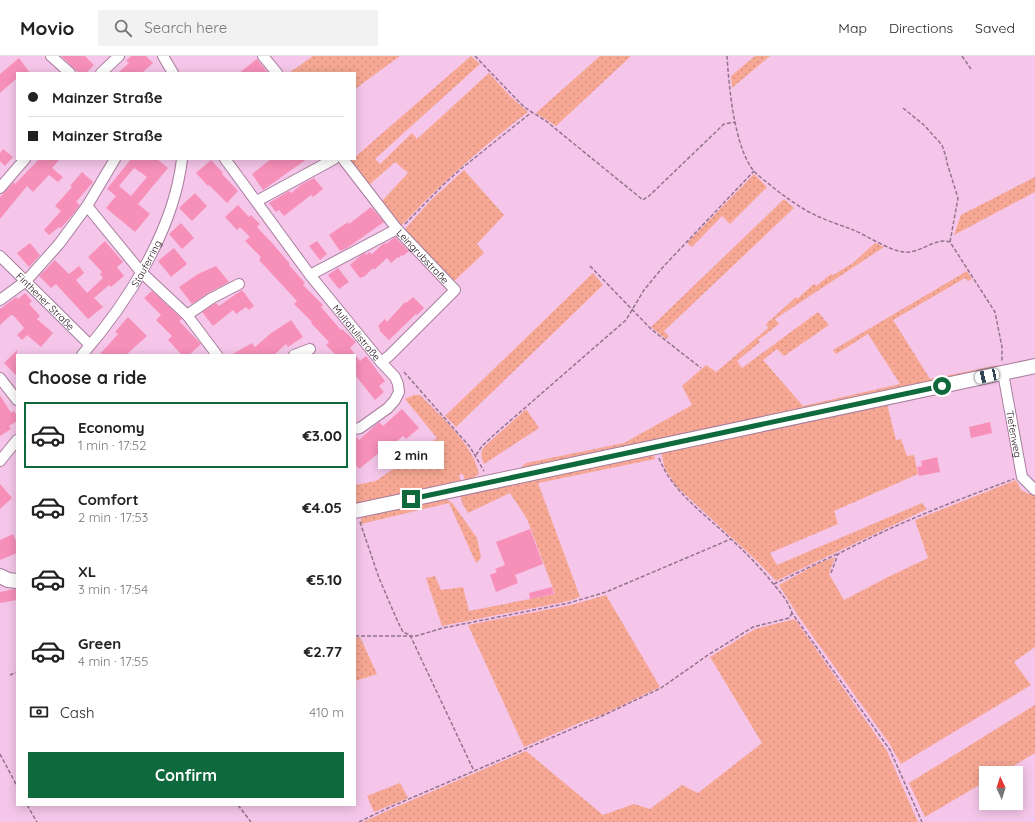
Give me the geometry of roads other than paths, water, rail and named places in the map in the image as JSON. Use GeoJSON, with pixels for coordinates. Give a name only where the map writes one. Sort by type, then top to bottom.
{"type":"FeatureCollection","features":[{"type":"Feature","properties":{"kind":"main road"},"geometry":{"type":"LineString","coordinates":[[356,511],[1035,366]]}},
{"type":"Feature","properties":{"kind":"street"},"geometry":{"type":"LineString","coordinates":[[51,56],[69,72]]}},
{"type":"Feature","properties":{"kind":"street"},"geometry":{"type":"LineString","coordinates":[[102,72],[119,56]]}},
{"type":"Feature","properties":{"kind":"street"},"geometry":{"type":"LineString","coordinates":[[163,56],[172,72]]}},
{"type":"Feature","properties":{"kind":"street"},"geometry":{"type":"LineString","coordinates":[[264,56],[276,72]]}},
{"type":"Feature","properties":{"kind":"street"},"geometry":{"type":"LineString","coordinates":[[0,188],[24,160]]}},
{"type":"Feature","properties":{"kind":"street"},"geometry":{"type":"LineString","coordinates":[[0,300],[26,281],[59,244],[87,206],[113,160]]}},
{"type":"Feature","properties":{"kind":"street","name":"Stauferring"},"geometry":{"type":"LineString","coordinates":[[83,354],[110,321],[141,272],[160,234],[173,201],[182,160]]}},
{"type":"Feature","properties":{"kind":"street","name":"Multatulistraße"},"geometry":{"type":"LineString","coordinates":[[226,160],[310,275],[395,377],[399,392],[388,408],[356,430]]}},
{"type":"Feature","properties":{"kind":"street"},"geometry":{"type":"LineString","coordinates":[[257,201],[332,160]]}},
{"type":"Feature","properties":{"kind":"street","name":"Leingrubstraße"},"geometry":{"type":"LineString","coordinates":[[344,160],[397,230],[455,290],[389,356],[381,362]]}},
{"type":"Feature","properties":{"kind":"street"},"geometry":{"type":"LineString","coordinates":[[87,206],[141,272],[188,315],[216,354]]}},
{"type":"Feature","properties":{"kind":"street"},"geometry":{"type":"LineString","coordinates":[[310,275],[397,230]]}},
{"type":"Feature","properties":{"kind":"street","name":"Finthener Straße"},"geometry":{"type":"LineString","coordinates":[[0,256],[90,345]]}},
{"type":"Feature","properties":{"kind":"street"},"geometry":{"type":"LineString","coordinates":[[188,315],[212,298],[239,284]]}},
{"type":"Feature","properties":{"kind":"street"},"geometry":{"type":"LineString","coordinates":[[297,354],[310,349]]}},
{"type":"Feature","properties":{"kind":"street","name":"Tiefenweg"},"geometry":{"type":"LineString","coordinates":[[1002,373],[1022,477],[1035,490]]}},
{"type":"Feature","properties":{"kind":"street"},"geometry":{"type":"LineString","coordinates":[[0,378],[16,399]]}},
{"type":"Feature","properties":{"kind":"street"},"geometry":{"type":"LineString","coordinates":[[0,461],[16,441]]}}]}
